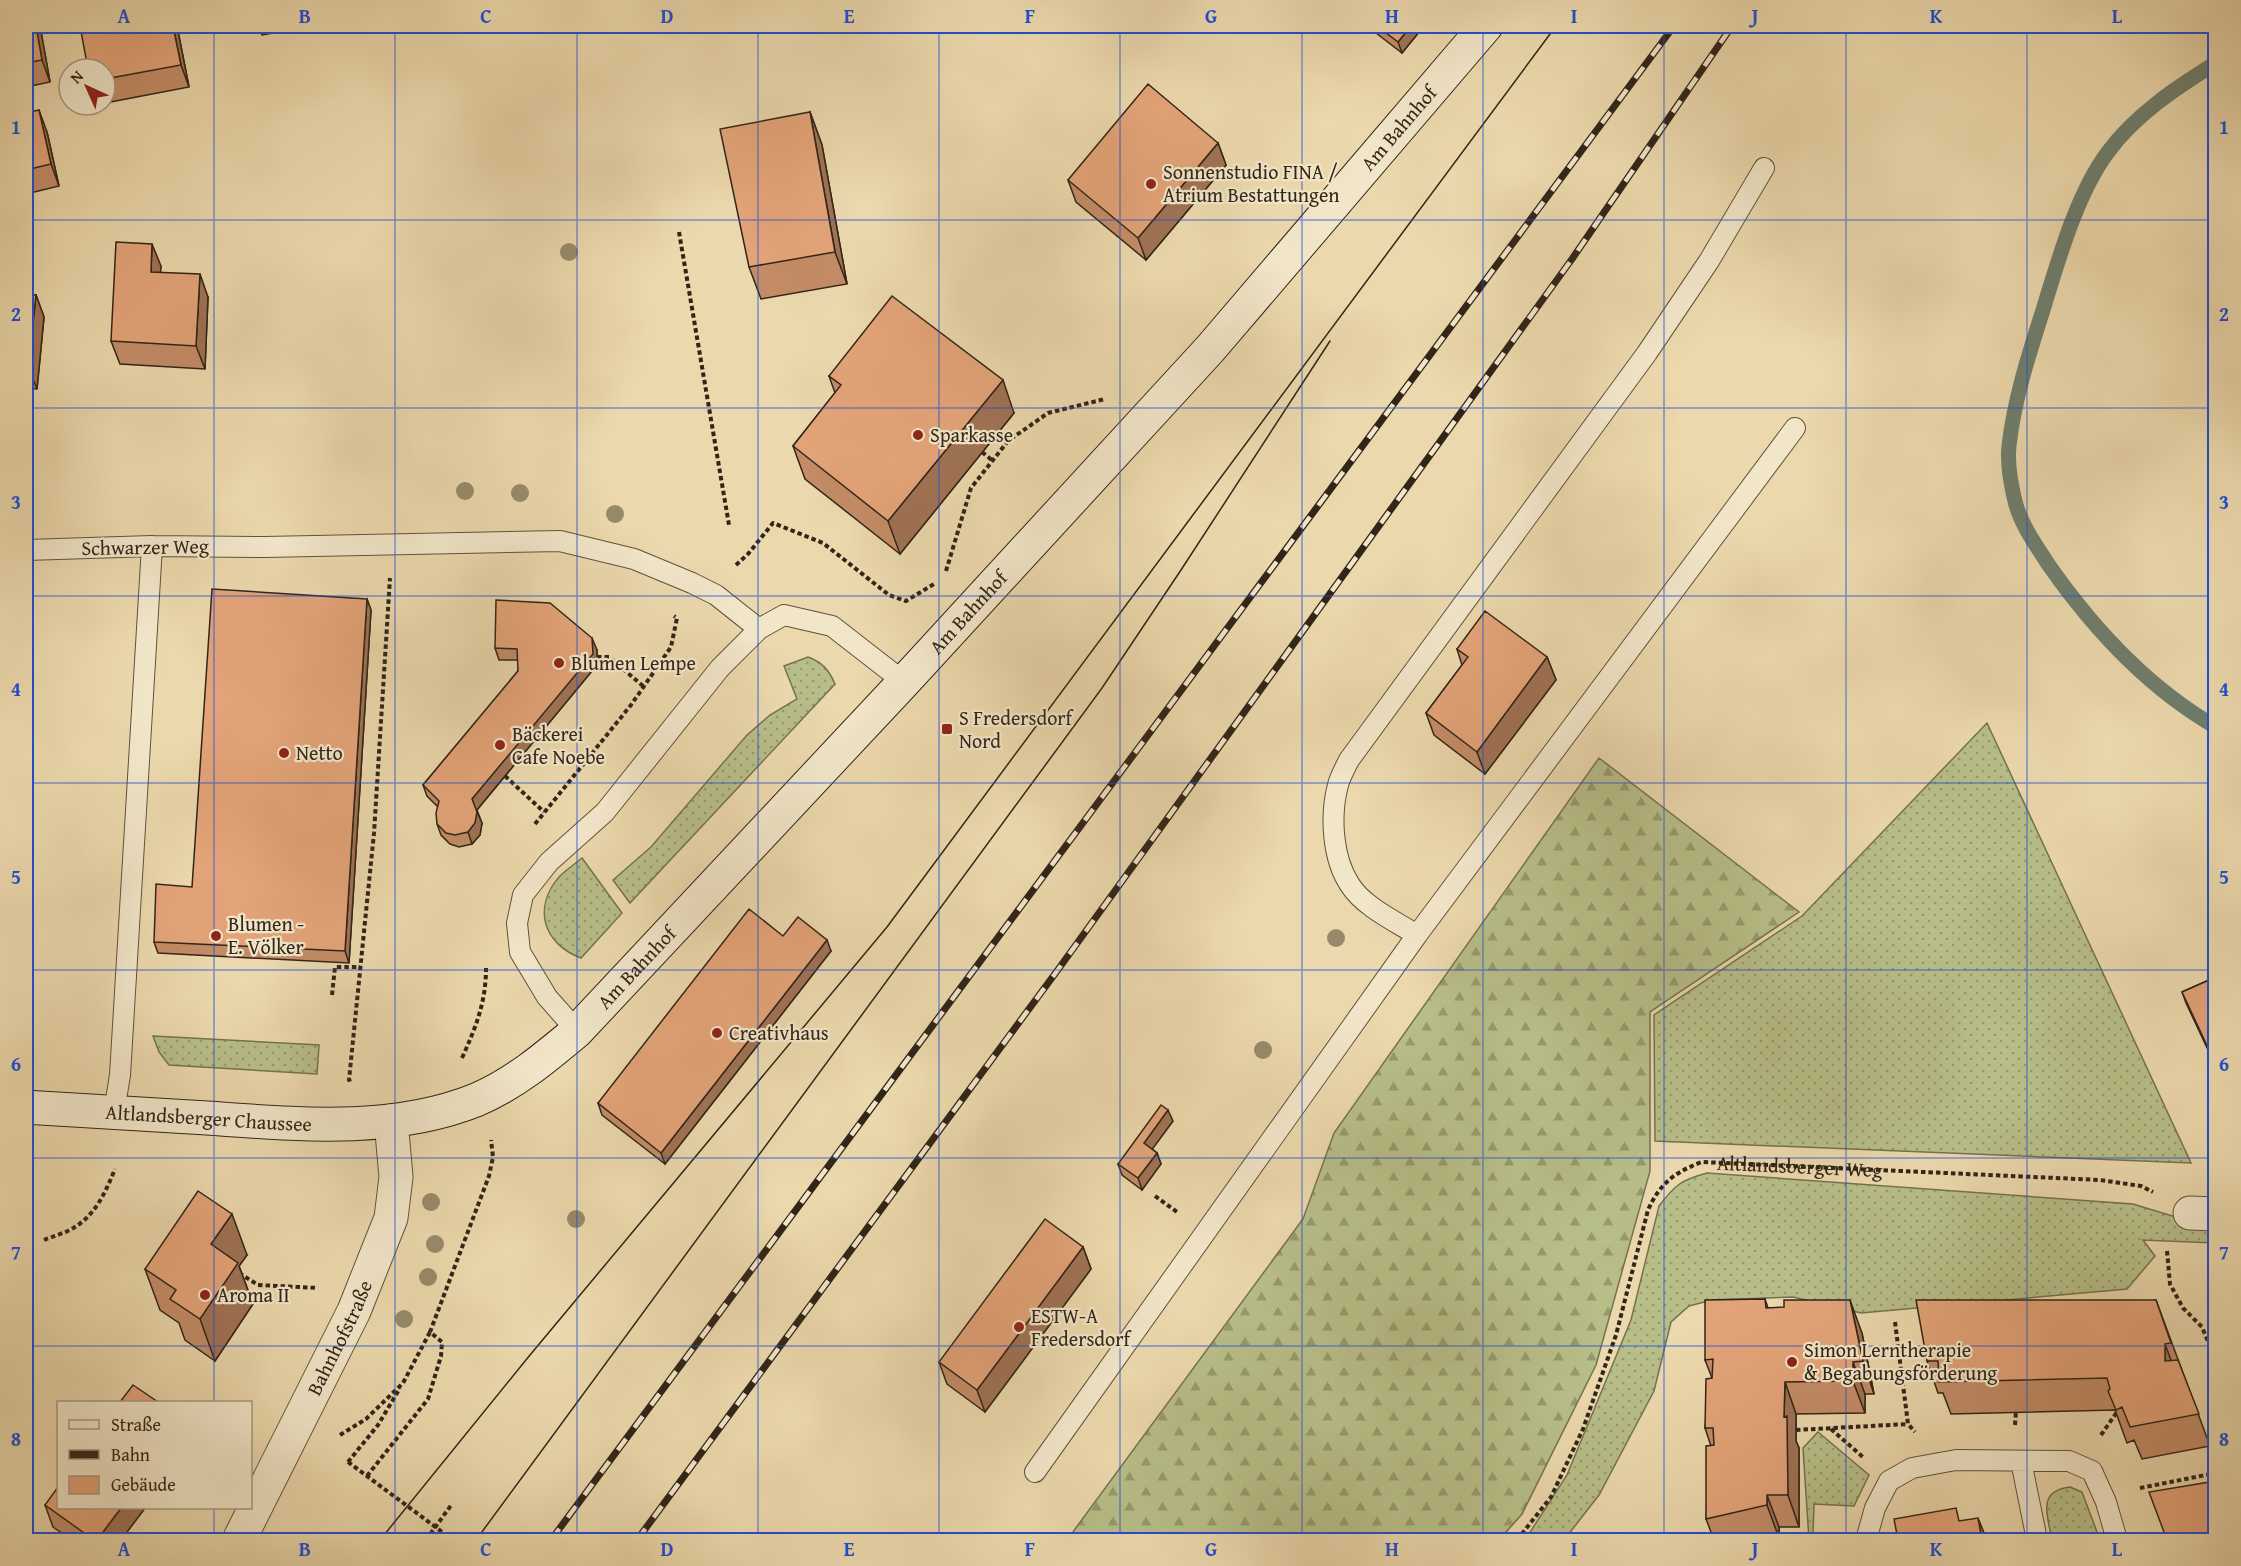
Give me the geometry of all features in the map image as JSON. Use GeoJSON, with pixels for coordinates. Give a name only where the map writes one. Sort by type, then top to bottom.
{"type":"FeatureCollection","features":[{"type":"Feature","properties":{"kind":"main road","name":"Am Bahnhof"},"geometry":{"type":"LineString","coordinates":[[391,1121],[412,1119],[476,1100],[527,1072],[577,1031],[904,682],[1220,337],[1486,26]]}},
{"type":"Feature","properties":{"kind":"main road","name":"Altlandsberger Chaussee"},"geometry":{"type":"LineString","coordinates":[[26,1107],[303,1125],[391,1121]]}},
{"type":"Feature","properties":{"kind":"main road","name":"Bahnhofstraße"},"geometry":{"type":"LineString","coordinates":[[239,1540],[354,1311],[391,1218],[396,1177],[391,1121]]}},
{"type":"Feature","properties":{"kind":"lane"},"geometry":{"type":"LineString","coordinates":[[1417,935],[1370,905],[1350,885],[1342,868],[1334,833],[1334,810],[1338,785],[1345,768],[1647,353],[1709,261],[1764,168]]}},
{"type":"Feature","properties":{"kind":"lane"},"geometry":{"type":"LineString","coordinates":[[1035,1472],[1417,935],[1795,428]]}},
{"type":"Feature","properties":{"kind":"lane","name":"Schwarzer Weg"},"geometry":{"type":"LineString","coordinates":[[26,550],[152,546],[265,548],[560,541],[634,558],[716,595],[759,629]]}},
{"type":"Feature","properties":{"kind":"lane"},"geometry":{"type":"LineString","coordinates":[[114,1112],[120,1075],[152,546]]}},
{"type":"Feature","properties":{"kind":"lane"},"geometry":{"type":"LineString","coordinates":[[577,1031],[547,997],[520,952],[517,923],[523,895],[549,862],[605,812],[720,668],[759,629],[784,615],[832,626],[904,682]]}},
{"type":"Feature","properties":{"kind":"lane"},"geometry":{"type":"LineString","coordinates":[[1866,1540],[1875,1508],[1889,1481],[1912,1468],[1946,1461],[2069,1461],[2092,1471],[2103,1496],[2117,1540]]}},
{"type":"Feature","properties":{"kind":"lane"},"geometry":{"type":"LineString","coordinates":[[2021,1461],[2037,1540]]}},
{"type":"Feature","properties":{"kind":"path"},"geometry":{"type":"LineString","coordinates":[[679,232],[729,525]]}},
{"type":"Feature","properties":{"kind":"path"},"geometry":{"type":"LineString","coordinates":[[944,578],[971,488],[1008,441],[1048,413],[1110,398]]}},
{"type":"Feature","properties":{"kind":"path"},"geometry":{"type":"LineString","coordinates":[[982,452],[993,461]]}},
{"type":"Feature","properties":{"kind":"path"},"geometry":{"type":"LineString","coordinates":[[532,828],[644,686],[671,647],[677,618],[748,554],[773,523],[823,543],[889,595],[906,601],[934,584]]}},
{"type":"Feature","properties":{"kind":"path"},"geometry":{"type":"LineString","coordinates":[[361,1079],[349,1080],[374,833],[393,545]]}},
{"type":"Feature","properties":{"kind":"path"},"geometry":{"type":"LineString","coordinates":[[668,611],[677,618]]}},
{"type":"Feature","properties":{"kind":"path"},"geometry":{"type":"LineString","coordinates":[[597,657],[609,657],[644,686]]}},
{"type":"Feature","properties":{"kind":"path"},"geometry":{"type":"LineString","coordinates":[[505,776],[544,812]]}},
{"type":"Feature","properties":{"kind":"path"},"geometry":{"type":"LineString","coordinates":[[459,1062],[478,1022],[486,985],[486,962]]}},
{"type":"Feature","properties":{"kind":"path"},"geometry":{"type":"LineString","coordinates":[[332,995],[335,968],[360,967]]}},
{"type":"Feature","properties":{"kind":"path"},"geometry":{"type":"LineString","coordinates":[[453,1540],[348,1462],[378,1425],[430,1332],[489,1176],[493,1157],[490,1133]]}},
{"type":"Feature","properties":{"kind":"path","name":"Altlandsberger Weg"},"geometry":{"type":"LineString","coordinates":[[1517,1540],[1551,1497],[1583,1429],[1616,1335],[1656,1192],[1685,1168],[1702,1162],[2100,1180],[2141,1186],[2203,1213]]}},
{"type":"Feature","properties":{"kind":"path"},"geometry":{"type":"LineString","coordinates":[[44,1240],[74,1227],[89,1215],[105,1193],[115,1169]]}},
{"type":"Feature","properties":{"kind":"path"},"geometry":{"type":"LineString","coordinates":[[2167,1251],[2170,1284],[2183,1308],[2202,1327],[2216,1361]]}},
{"type":"Feature","properties":{"kind":"path"},"geometry":{"type":"LineString","coordinates":[[236,1270],[258,1286],[328,1288]]}},
{"type":"Feature","properties":{"kind":"path"},"geometry":{"type":"LineString","coordinates":[[1894,1322],[1908,1424],[1946,1461]]}},
{"type":"Feature","properties":{"kind":"path"},"geometry":{"type":"LineString","coordinates":[[367,1476],[428,1399],[442,1342],[430,1332]]}},
{"type":"Feature","properties":{"kind":"path"},"geometry":{"type":"LineString","coordinates":[[338,1436],[366,1419],[403,1383]]}},
{"type":"Feature","properties":{"kind":"path"},"geometry":{"type":"LineString","coordinates":[[1796,1430],[1908,1424]]}},
{"type":"Feature","properties":{"kind":"path"},"geometry":{"type":"LineString","coordinates":[[1830,1428],[1889,1481]]}},
{"type":"Feature","properties":{"kind":"path"},"geometry":{"type":"LineString","coordinates":[[2103,1496],[2216,1473]]}},
{"type":"Feature","properties":{"kind":"path"},"geometry":{"type":"LineString","coordinates":[[426,1540],[452,1504]]}},
{"type":"Feature","properties":{"kind":"green space"},"geometry":{"type":"Polygon","coordinates":[[[808,657],[824,667],[835,684],[630,903],[613,880],[651,847],[747,735],[770,715],[797,699],[784,666],[808,657]]]}},
{"type":"Feature","properties":{"kind":"green space"},"geometry":{"type":"Polygon","coordinates":[[[1987,723],[2191,1163],[1655,1141],[1654,1015],[1802,916],[1987,723]]]}},
{"type":"Feature","properties":{"kind":"green space"},"geometry":{"type":"Polygon","coordinates":[[[1599,758],[1799,912],[1650,1012],[1650,1171],[1596,1365],[1522,1514],[1499,1540],[1067,1540],[1303,1219],[1334,1133],[1599,758]]]}},
{"type":"Feature","properties":{"kind":"green space"},"geometry":{"type":"Polygon","coordinates":[[[582,858],[622,913],[581,958],[558,944],[550,934],[544,912],[551,888],[560,876],[582,858]]]}},
{"type":"Feature","properties":{"kind":"green space"},"geometry":{"type":"Polygon","coordinates":[[[153,1036],[319,1045],[317,1074],[169,1065],[159,1052],[153,1036]]]}},
{"type":"Feature","properties":{"kind":"green space"},"geometry":{"type":"Polygon","coordinates":[[[1707,1173],[2133,1204],[2215,1229],[2215,1243],[2143,1240],[2155,1256],[2127,1289],[1861,1313],[1793,1297],[1712,1300],[1689,1306],[1671,1322],[1654,1391],[1599,1495],[1564,1540],[1525,1540],[1567,1475],[1631,1320],[1659,1206],[1679,1184],[1707,1173]]]}},
{"type":"Feature","properties":{"kind":"green space"},"geometry":{"type":"Polygon","coordinates":[[[1818,1432],[1869,1475],[1854,1506],[1814,1504],[1813,1533],[1850,1536],[1849,1540],[1809,1540],[1803,1448],[1818,1432]]]}},
{"type":"Feature","properties":{"kind":"green space"},"geometry":{"type":"Polygon","coordinates":[[[2070,1487],[2082,1492],[2100,1540],[2052,1540],[2047,1514],[2048,1499],[2059,1489],[2070,1487]]]}},
{"type":"Feature","properties":{"kind":"building"},"geometry":{"type":"Polygon","coordinates":[[[26,26],[36,26],[42,60],[26,63],[26,26]]]}},
{"type":"Feature","properties":{"kind":"building"},"geometry":{"type":"Polygon","coordinates":[[[80,26],[173,26],[181,65],[117,77],[117,57],[86,57],[80,26]]]}},
{"type":"Feature","properties":{"kind":"building"},"geometry":{"type":"Polygon","coordinates":[[[1377,26],[1411,26],[1398,42],[1377,26]]]}},
{"type":"Feature","properties":{"kind":"building","name":"Sonnenstudio FINA / Atrium Bestattungen"},"geometry":{"type":"Polygon","coordinates":[[[1148,84],[1218,143],[1138,238],[1068,180],[1148,84]]]}},
{"type":"Feature","properties":{"kind":"building"},"geometry":{"type":"Polygon","coordinates":[[[39,110],[51,164],[26,170],[26,113],[39,110]]]}},
{"type":"Feature","properties":{"kind":"building"},"geometry":{"type":"Polygon","coordinates":[[[810,112],[835,252],[749,267],[720,129],[810,112]]]}},
{"type":"Feature","properties":{"kind":"building"},"geometry":{"type":"Polygon","coordinates":[[[116,242],[152,244],[151,272],[200,274],[196,346],[111,341],[116,242]]]}},
{"type":"Feature","properties":{"kind":"building"},"geometry":{"type":"Polygon","coordinates":[[[26,294],[36,295],[28,367],[26,366],[26,294]]]}},
{"type":"Feature","properties":{"kind":"building","name":"Sparkasse"},"geometry":{"type":"Polygon","coordinates":[[[892,296],[1003,380],[888,521],[793,446],[841,385],[829,376],[892,296]]]}},
{"type":"Feature","properties":{"kind":"building","name":"Netto"},"geometry":{"type":"Polygon","coordinates":[[[212,589],[367,599],[345,951],[154,942],[156,884],[192,887],[212,589]]]}},
{"type":"Feature","properties":{"kind":"building"},"geometry":{"type":"Polygon","coordinates":[[[496,600],[550,603],[592,638],[593,654],[472,799],[477,812],[475,823],[468,832],[455,835],[446,833],[437,824],[436,813],[439,801],[423,785],[518,671],[517,649],[495,648],[496,600]]]}},
{"type":"Feature","properties":{"kind":"building"},"geometry":{"type":"Polygon","coordinates":[[[1485,611],[1547,657],[1477,752],[1426,713],[1468,657],[1457,649],[1485,611]]]}},
{"type":"Feature","properties":{"kind":"building","name":"Creativhaus"},"geometry":{"type":"Polygon","coordinates":[[[749,909],[783,936],[798,917],[827,940],[661,1153],[598,1103],[749,909]]]}},
{"type":"Feature","properties":{"kind":"building"},"geometry":{"type":"Polygon","coordinates":[[[2216,977],[2216,1065],[2182,992],[2216,977]]]}},
{"type":"Feature","properties":{"kind":"building"},"geometry":{"type":"Polygon","coordinates":[[[1161,1105],[1168,1110],[1144,1143],[1157,1153],[1138,1178],[1118,1164],[1161,1105]]]}},
{"type":"Feature","properties":{"kind":"building"},"geometry":{"type":"Polygon","coordinates":[[[198,1191],[232,1214],[211,1244],[238,1263],[200,1319],[170,1299],[176,1290],[145,1269],[198,1191]]]}},
{"type":"Feature","properties":{"kind":"building"},"geometry":{"type":"Polygon","coordinates":[[[1045,1219],[1083,1247],[977,1390],[939,1362],[1045,1219]]]}},
{"type":"Feature","properties":{"kind":"building"},"geometry":{"type":"Polygon","coordinates":[[[1765,1299],[1766,1308],[1784,1307],[1784,1300],[1850,1300],[1863,1361],[1853,1362],[1853,1381],[1785,1382],[1784,1417],[1787,1416],[1788,1495],[1767,1495],[1767,1505],[1706,1519],[1706,1446],[1714,1445],[1713,1428],[1705,1428],[1706,1379],[1712,1378],[1713,1359],[1705,1360],[1705,1300],[1765,1299]]]}},
{"type":"Feature","properties":{"kind":"building"},"geometry":{"type":"Polygon","coordinates":[[[1916,1300],[2156,1300],[2171,1343],[2165,1344],[2165,1361],[2178,1360],[2199,1414],[2130,1427],[2122,1407],[2116,1410],[2108,1391],[2110,1389],[2107,1378],[1939,1382],[1938,1361],[1927,1361],[1916,1300]]]}},
{"type":"Feature","properties":{"kind":"building"},"geometry":{"type":"Polygon","coordinates":[[[133,1385],[157,1401],[121,1401],[133,1385]]]}},
{"type":"Feature","properties":{"kind":"building"},"geometry":{"type":"Polygon","coordinates":[[[2216,1481],[2216,1540],[2167,1540],[2149,1492],[2216,1481]]]}},
{"type":"Feature","properties":{"kind":"building"},"geometry":{"type":"Polygon","coordinates":[[[57,1488],[57,1509],[120,1509],[97,1540],[94,1540],[45,1505],[57,1488]]]}},
{"type":"Feature","properties":{"kind":"building"},"geometry":{"type":"Polygon","coordinates":[[[1956,1508],[1959,1521],[1978,1518],[1982,1540],[1898,1540],[1894,1519],[1956,1508]]]}},
{"type":"Feature","properties":{"kind":"waterway"},"geometry":{"type":"LineString","coordinates":[[2216,63],[2172,92],[2131,126],[2108,152],[2087,187],[2062,249],[2027,360],[2014,412],[2009,453],[2011,483],[2016,505],[2026,528],[2048,564],[2083,611],[2145,675],[2167,694],[2216,727]]}},
{"type":"Feature","properties":{"kind":"tram line"},"geometry":{"type":"LineString","coordinates":[[380,1540],[530,1355],[887,927],[1556,26]]}},
{"type":"Feature","properties":{"kind":"tram line"},"geometry":{"type":"LineString","coordinates":[[476,1540],[1102,688],[1330,341]]}},
{"type":"Feature","properties":{"kind":"railway"},"geometry":{"type":"LineString","coordinates":[[551,1540],[1674,26]]}},
{"type":"Feature","properties":{"kind":"railway"},"geometry":{"type":"LineString","coordinates":[[637,1540],[1057,971],[1572,259],[1732,26]]}},
{"type":"Feature","properties":{"kind":"place","name":"Sonnenstudio FINA / Atrium Bestattungen"},"geometry":{"type":"Point","coordinates":[1151,184]}},
{"type":"Feature","properties":{"kind":"place","name":"Sparkasse"},"geometry":{"type":"Point","coordinates":[918,435]}},
{"type":"Feature","properties":{"kind":"place","name":"Blumen Lempe"},"geometry":{"type":"Point","coordinates":[559,663]}},
{"type":"Feature","properties":{"kind":"place","name":"S Fredersdorf Nord"},"geometry":{"type":"Point","coordinates":[947,729]}},
{"type":"Feature","properties":{"kind":"place","name":"Bäckerei Cafe Noebe"},"geometry":{"type":"Point","coordinates":[500,745]}},
{"type":"Feature","properties":{"kind":"place","name":"Netto"},"geometry":{"type":"Point","coordinates":[284,753]}},
{"type":"Feature","properties":{"kind":"place","name":"Blumen - E. Völker"},"geometry":{"type":"Point","coordinates":[216,936]}},
{"type":"Feature","properties":{"kind":"place","name":"Creativhaus"},"geometry":{"type":"Point","coordinates":[717,1033]}},
{"type":"Feature","properties":{"kind":"place","name":"Aroma II"},"geometry":{"type":"Point","coordinates":[205,1295]}},
{"type":"Feature","properties":{"kind":"place","name":"ESTW-A Fredersdorf"},"geometry":{"type":"Point","coordinates":[1019,1327]}},
{"type":"Feature","properties":{"kind":"place","name":"Simon Lerntherapie & Begabungsförderung"},"geometry":{"type":"Point","coordinates":[1792,1362]}}]}
